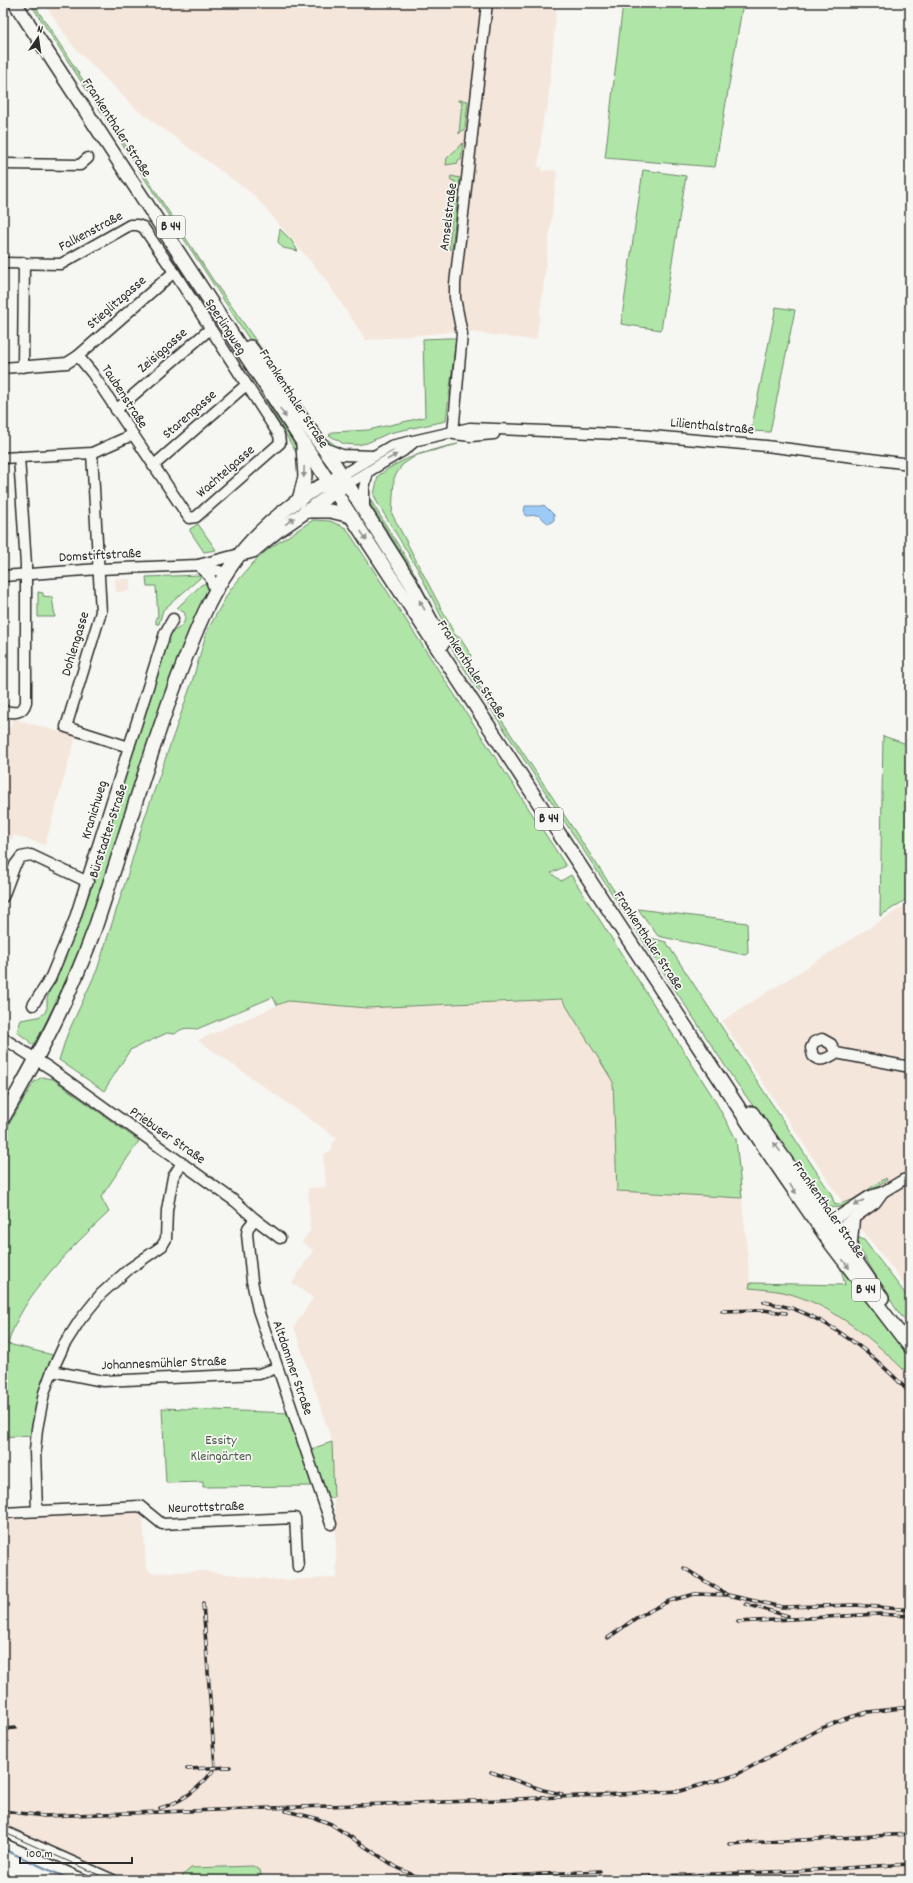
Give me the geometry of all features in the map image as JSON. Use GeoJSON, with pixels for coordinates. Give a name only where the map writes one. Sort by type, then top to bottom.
{"type":"FeatureCollection","features":[{"type":"Feature","properties":{"kind":"main road","name":"Frankenthaler Straße"},"geometry":{"type":"LineString","coordinates":[[15,3],[738,1108],[830,1229],[852,1253],[884,1302],[910,1335]]}},
{"type":"Feature","properties":{"kind":"main road","name":"Frankenthaler Straße"},"geometry":{"type":"LineString","coordinates":[[23,3],[246,340],[324,448],[410,582],[457,665],[750,1111],[910,1347]]}},
{"type":"Feature","properties":{"kind":"main road"},"geometry":{"type":"LineString","coordinates":[[303,443],[305,477],[302,506],[351,516]]}},
{"type":"Feature","properties":{"kind":"main road","name":"Bürstadter Straße"},"geometry":{"type":"LineString","coordinates":[[3,1118],[36,1059],[72,988],[95,926],[159,730],[199,622],[215,591],[240,554],[268,524],[302,506],[344,480]]}},
{"type":"Feature","properties":{"kind":"street","name":"Amselstraße"},"geometry":{"type":"LineString","coordinates":[[453,433],[462,334],[455,298],[455,284],[487,3]]}},
{"type":"Feature","properties":{"kind":"street"},"geometry":{"type":"LineString","coordinates":[[3,164],[80,164],[88,158]]}},
{"type":"Feature","properties":{"kind":"street","name":"Falkenstraße"},"geometry":{"type":"LineString","coordinates":[[3,263],[61,264],[130,225],[143,227]]}},
{"type":"Feature","properties":{"kind":"street","name":"Sperlingweg"},"geometry":{"type":"LineString","coordinates":[[143,227],[174,272],[279,435],[280,443]]}},
{"type":"Feature","properties":{"kind":"street"},"geometry":{"type":"LineString","coordinates":[[23,367],[24,264]]}},
{"type":"Feature","properties":{"kind":"street","name":"Stieglitzgasse"},"geometry":{"type":"LineString","coordinates":[[78,356],[174,272]]}},
{"type":"Feature","properties":{"kind":"street","name":"Zeisiggasse"},"geometry":{"type":"LineString","coordinates":[[116,410],[210,329]]}},
{"type":"Feature","properties":{"kind":"street"},"geometry":{"type":"LineString","coordinates":[[3,368],[67,363],[78,356]]}},
{"type":"Feature","properties":{"kind":"street","name":"Taubenstraße"},"geometry":{"type":"LineString","coordinates":[[78,356],[189,518]]}},
{"type":"Feature","properties":{"kind":"street","name":"Starengasse"},"geometry":{"type":"LineString","coordinates":[[153,466],[246,385]]}},
{"type":"Feature","properties":{"kind":"street","name":"Lilienthalstraße"},"geometry":{"type":"LineString","coordinates":[[344,480],[372,456],[391,446],[414,442],[470,428],[511,431],[655,436],[766,446],[910,464]]}},
{"type":"Feature","properties":{"kind":"street"},"geometry":{"type":"LineString","coordinates":[[3,458],[92,453],[132,435]]}},
{"type":"Feature","properties":{"kind":"street","name":"Lilienthalstraße"},"geometry":{"type":"LineString","coordinates":[[344,480],[368,472],[403,451],[414,442]]}},
{"type":"Feature","properties":{"kind":"street","name":"Wachtelgasse"},"geometry":{"type":"LineString","coordinates":[[189,518],[196,517],[280,443]]}},
{"type":"Feature","properties":{"kind":"street"},"geometry":{"type":"LineString","coordinates":[[324,448],[342,455],[372,456]]}},
{"type":"Feature","properties":{"kind":"street","name":"Dohlengasse"},"geometry":{"type":"LineString","coordinates":[[92,453],[102,612],[66,727],[129,747]]}},
{"type":"Feature","properties":{"kind":"street"},"geometry":{"type":"LineString","coordinates":[[3,711],[13,713],[20,712],[24,708],[26,702],[26,574],[19,457]]}},
{"type":"Feature","properties":{"kind":"street"},"geometry":{"type":"LineString","coordinates":[[364,511],[364,488],[368,472]]}},
{"type":"Feature","properties":{"kind":"street"},"geometry":{"type":"LineString","coordinates":[[198,565],[240,554]]}},
{"type":"Feature","properties":{"kind":"street"},"geometry":{"type":"LineString","coordinates":[[198,565],[227,573]]}},
{"type":"Feature","properties":{"kind":"street"},"geometry":{"type":"LineString","coordinates":[[198,565],[210,577],[215,591]]}},
{"type":"Feature","properties":{"kind":"street","name":"Domstiftstraße"},"geometry":{"type":"LineString","coordinates":[[3,576],[99,569],[198,565]]}},
{"type":"Feature","properties":{"kind":"street","name":"Kranichweg"},"geometry":{"type":"LineString","coordinates":[[33,1005],[50,980],[74,921],[88,882],[165,633],[173,619]]}},
{"type":"Feature","properties":{"kind":"street"},"geometry":{"type":"LineString","coordinates":[[3,897],[15,865],[21,857],[31,855],[88,882]]}},
{"type":"Feature","properties":{"kind":"street","name":"Priebuser Straße"},"geometry":{"type":"LineString","coordinates":[[3,1038],[36,1059],[182,1163],[236,1202],[280,1238]]}},
{"type":"Feature","properties":{"kind":"street"},"geometry":{"type":"LineString","coordinates":[[836,1053],[910,1067]]}},
{"type":"Feature","properties":{"kind":"street"},"geometry":{"type":"LineString","coordinates":[[37,1511],[35,1451],[37,1429],[44,1393],[52,1371],[64,1345],[80,1320],[101,1294],[129,1269],[162,1246],[166,1239],[167,1210],[173,1177],[182,1163]]}},
{"type":"Feature","properties":{"kind":"street"},"geometry":{"type":"LineString","coordinates":[[830,1229],[870,1196],[883,1192],[903,1180],[910,1178]]}},
{"type":"Feature","properties":{"kind":"street"},"geometry":{"type":"LineString","coordinates":[[830,1229],[854,1219],[875,1203],[883,1192]]}},
{"type":"Feature","properties":{"kind":"street","name":"Altdammer Straße"},"geometry":{"type":"LineString","coordinates":[[255,1219],[248,1228],[247,1234],[252,1281],[258,1310],[331,1524]]}},
{"type":"Feature","properties":{"kind":"street"},"geometry":{"type":"LineString","coordinates":[[852,1253],[854,1219]]}},
{"type":"Feature","properties":{"kind":"street","name":"Johannesmühler Straße"},"geometry":{"type":"LineString","coordinates":[[52,1371],[103,1382],[259,1374],[277,1368]]}},
{"type":"Feature","properties":{"kind":"street","name":"Neurottstraße"},"geometry":{"type":"LineString","coordinates":[[3,1513],[140,1506],[162,1524],[295,1518],[298,1567]]}},
{"type":"Feature","properties":{"kind":"street"},"geometry":{"type":"LineString","coordinates":[[3,1831],[113,1880]]}},
{"type":"Feature","properties":{"kind":"shaded area"},"geometry":{"type":"Polygon","coordinates":[[[44,3],[557,3],[547,113],[544,112],[538,167],[542,167],[542,171],[554,170],[557,173],[537,337],[534,340],[461,331],[366,340],[322,275],[254,195],[136,109],[73,46],[44,3]]]}},
{"type":"Feature","properties":{"kind":"shaded area"},"geometry":{"type":"Polygon","coordinates":[[[115,579],[130,579],[130,591],[116,592],[115,579]]]}},
{"type":"Feature","properties":{"kind":"shaded area"},"geometry":{"type":"Polygon","coordinates":[[[14,719],[76,736],[45,845],[14,835],[12,839],[3,836],[3,727],[10,728],[14,719]]]}},
{"type":"Feature","properties":{"kind":"shaded area"},"geometry":{"type":"Polygon","coordinates":[[[910,902],[910,1291],[855,1221],[722,1021],[910,902]]]}},
{"type":"Feature","properties":{"kind":"shaded area"},"geometry":{"type":"Polygon","coordinates":[[[562,999],[613,1082],[617,1191],[742,1198],[750,1282],[846,1286],[910,1368],[910,1880],[130,1880],[3,1825],[3,1516],[136,1511],[143,1516],[146,1567],[151,1573],[202,1571],[277,1580],[337,1578],[332,1441],[294,1327],[313,1298],[292,1283],[313,1250],[302,1242],[310,1231],[308,1188],[326,1187],[323,1155],[332,1150],[333,1143],[337,1138],[198,1040],[288,1001],[366,1008],[562,999]]]}},
{"type":"Feature","properties":{"kind":"green space"},"geometry":{"type":"Polygon","coordinates":[[[7,3],[10,3],[241,357],[252,377],[240,357],[7,3]]]}},
{"type":"Feature","properties":{"kind":"green space"},"geometry":{"type":"Polygon","coordinates":[[[30,3],[33,3],[213,280],[324,437],[338,447],[339,450],[323,438],[255,348],[30,3]]]}},
{"type":"Feature","properties":{"kind":"green space"},"geometry":{"type":"Polygon","coordinates":[[[623,3],[743,3],[715,167],[605,158],[623,3]]]}},
{"type":"Feature","properties":{"kind":"green space"},"geometry":{"type":"Polygon","coordinates":[[[458,100],[468,101],[465,128],[459,134],[462,102],[458,100]]]}},
{"type":"Feature","properties":{"kind":"green space"},"geometry":{"type":"Polygon","coordinates":[[[463,143],[461,160],[458,160],[458,163],[446,165],[447,158],[463,143]]]}},
{"type":"Feature","properties":{"kind":"green space"},"geometry":{"type":"Polygon","coordinates":[[[643,170],[686,176],[661,330],[621,324],[643,170]]]}},
{"type":"Feature","properties":{"kind":"green space"},"geometry":{"type":"Polygon","coordinates":[[[451,176],[460,178],[452,249],[449,249],[455,181],[450,180],[451,176]]]}},
{"type":"Feature","properties":{"kind":"green space"},"geometry":{"type":"Polygon","coordinates":[[[280,229],[291,240],[298,251],[283,248],[278,242],[280,229]]]}},
{"type":"Feature","properties":{"kind":"green space"},"geometry":{"type":"Polygon","coordinates":[[[776,307],[795,310],[770,432],[751,431],[776,307]]]}},
{"type":"Feature","properties":{"kind":"green space"},"geometry":{"type":"Polygon","coordinates":[[[456,338],[446,421],[389,433],[367,443],[357,445],[344,444],[329,435],[333,432],[368,430],[425,417],[423,339],[456,338]]]}},
{"type":"Feature","properties":{"kind":"green space"},"geometry":{"type":"Polygon","coordinates":[[[258,388],[298,450],[297,454],[258,388]]]}},
{"type":"Feature","properties":{"kind":"green space"},"geometry":{"type":"Polygon","coordinates":[[[458,444],[417,455],[402,465],[394,478],[392,514],[455,635],[460,638],[471,655],[470,658],[466,657],[447,628],[417,568],[374,495],[378,476],[387,469],[416,455],[458,444]]]}},
{"type":"Feature","properties":{"kind":"green space"},"geometry":{"type":"Polygon","coordinates":[[[369,495],[408,561],[452,645],[644,936],[666,942],[831,1194],[835,1205],[852,1200],[886,1178],[887,1180],[858,1199],[835,1208],[824,1203],[817,1195],[733,1078],[454,653],[406,561],[371,505],[369,495]]]}},
{"type":"Feature","properties":{"kind":"green space"},"geometry":{"type":"Polygon","coordinates":[[[330,517],[350,522],[898,1339],[910,1353],[910,1376],[868,1337],[852,1325],[819,1305],[783,1292],[749,1288],[750,1283],[845,1285],[840,1266],[780,1183],[348,524],[330,517]]]}},
{"type":"Feature","properties":{"kind":"green space"},"geometry":{"type":"Polygon","coordinates":[[[313,520],[330,521],[346,528],[566,866],[551,873],[561,881],[571,875],[713,1097],[736,1139],[742,1198],[617,1191],[613,1082],[562,999],[366,1008],[288,1001],[277,1005],[273,997],[197,1029],[188,1028],[175,1034],[167,1033],[130,1050],[104,1091],[59,1060],[67,1035],[97,970],[143,823],[192,682],[207,631],[230,590],[253,563],[270,548],[313,520]]]}},
{"type":"Feature","properties":{"kind":"green space"},"geometry":{"type":"Polygon","coordinates":[[[198,524],[216,550],[204,552],[190,531],[190,529],[198,524]]]}},
{"type":"Feature","properties":{"kind":"green space"},"geometry":{"type":"Polygon","coordinates":[[[200,575],[200,578],[163,610],[159,624],[156,624],[156,617],[158,617],[156,586],[147,586],[146,577],[200,575]]]}},
{"type":"Feature","properties":{"kind":"green space"},"geometry":{"type":"Polygon","coordinates":[[[209,582],[210,586],[85,940],[72,971],[36,1043],[31,1045],[29,1041],[17,1032],[21,1020],[38,1017],[44,1014],[47,1008],[47,999],[50,989],[71,941],[94,881],[136,739],[171,632],[180,627],[185,617],[185,613],[177,608],[201,585],[209,582]]]}},
{"type":"Feature","properties":{"kind":"green space"},"geometry":{"type":"Polygon","coordinates":[[[38,592],[43,593],[43,596],[52,597],[55,617],[38,617],[38,592]]]}},
{"type":"Feature","properties":{"kind":"green space"},"geometry":{"type":"Polygon","coordinates":[[[883,736],[910,745],[910,897],[880,916],[883,736]]]}},
{"type":"Feature","properties":{"kind":"green space"},"geometry":{"type":"Polygon","coordinates":[[[638,909],[747,923],[748,953],[745,955],[658,936],[638,909]]]}},
{"type":"Feature","properties":{"kind":"green space"},"geometry":{"type":"Polygon","coordinates":[[[42,1077],[53,1079],[139,1141],[101,1197],[109,1212],[50,1272],[24,1307],[15,1326],[8,1344],[53,1355],[40,1394],[31,1435],[3,1437],[3,1134],[34,1082],[42,1077]]]}},
{"type":"Feature","properties":{"kind":"green space"},"geometry":{"type":"Polygon","coordinates":[[[855,1236],[864,1240],[910,1300],[910,1327],[896,1309],[858,1246],[855,1236]]]}},
{"type":"Feature","properties":{"kind":"green space","name":"Essity Kleingärten"},"geometry":{"type":"Polygon","coordinates":[[[162,1408],[290,1413],[315,1486],[203,1487],[203,1482],[166,1483],[162,1408]]]}},
{"type":"Feature","properties":{"kind":"green space"},"geometry":{"type":"Polygon","coordinates":[[[332,1442],[334,1497],[326,1500],[308,1450],[332,1442]]]}},
{"type":"Feature","properties":{"kind":"green space"},"geometry":{"type":"Polygon","coordinates":[[[253,1866],[260,1870],[262,1880],[182,1880],[183,1875],[191,1868],[253,1866]]]}},
{"type":"Feature","properties":{"kind":"water"},"geometry":{"type":"Polygon","coordinates":[[[544,505],[554,515],[554,520],[549,524],[538,515],[526,516],[524,514],[525,506],[544,505]]]}},
{"type":"Feature","properties":{"kind":"waterway"},"geometry":{"type":"LineString","coordinates":[[3,1849],[71,1880]]}},
{"type":"Feature","properties":{"kind":"tram line"},"geometry":{"type":"LineString","coordinates":[[3,1832],[110,1880]]}},
{"type":"Feature","properties":{"kind":"railway"},"geometry":{"type":"LineString","coordinates":[[764,1302],[794,1309],[826,1324],[871,1356],[910,1393]]}},
{"type":"Feature","properties":{"kind":"railway"},"geometry":{"type":"LineString","coordinates":[[722,1311],[763,1310],[786,1313]]}},
{"type":"Feature","properties":{"kind":"railway"},"geometry":{"type":"LineString","coordinates":[[684,1568],[726,1594]]}},
{"type":"Feature","properties":{"kind":"railway"},"geometry":{"type":"LineString","coordinates":[[608,1638],[636,1618],[669,1601],[695,1594],[728,1595],[782,1607],[856,1605],[910,1610]]}},
{"type":"Feature","properties":{"kind":"railway"},"geometry":{"type":"LineString","coordinates":[[160,1808],[176,1802],[191,1793],[215,1768],[203,1603]]}},
{"type":"Feature","properties":{"kind":"railway"},"geometry":{"type":"LineString","coordinates":[[746,1604],[788,1616]]}},
{"type":"Feature","properties":{"kind":"railway"},"geometry":{"type":"LineString","coordinates":[[738,1622],[879,1614],[908,1616]]}},
{"type":"Feature","properties":{"kind":"railway"},"geometry":{"type":"LineString","coordinates":[[3,1811],[44,1816],[500,1800],[680,1791],[736,1775],[822,1728],[844,1719],[868,1712],[910,1707]]}},
{"type":"Feature","properties":{"kind":"railway"},"geometry":{"type":"LineString","coordinates":[[3,1729],[15,1728]]}},
{"type":"Feature","properties":{"kind":"railway"},"geometry":{"type":"LineString","coordinates":[[187,1769],[230,1767]]}},
{"type":"Feature","properties":{"kind":"railway"},"geometry":{"type":"LineString","coordinates":[[491,1772],[543,1790],[562,1794]]}},
{"type":"Feature","properties":{"kind":"railway"},"geometry":{"type":"LineString","coordinates":[[286,1811],[315,1818],[331,1824],[396,1867],[413,1875],[433,1880]]}},
{"type":"Feature","properties":{"kind":"railway"},"geometry":{"type":"LineString","coordinates":[[729,1844],[910,1834]]}},
{"type":"Feature","properties":{"kind":"railway"},"geometry":{"type":"LineString","coordinates":[[547,1880],[796,1871],[910,1864]]}},
{"type":"Feature","properties":{"kind":"railway"},"geometry":{"type":"LineString","coordinates":[[434,1880],[600,1871]]}}]}
